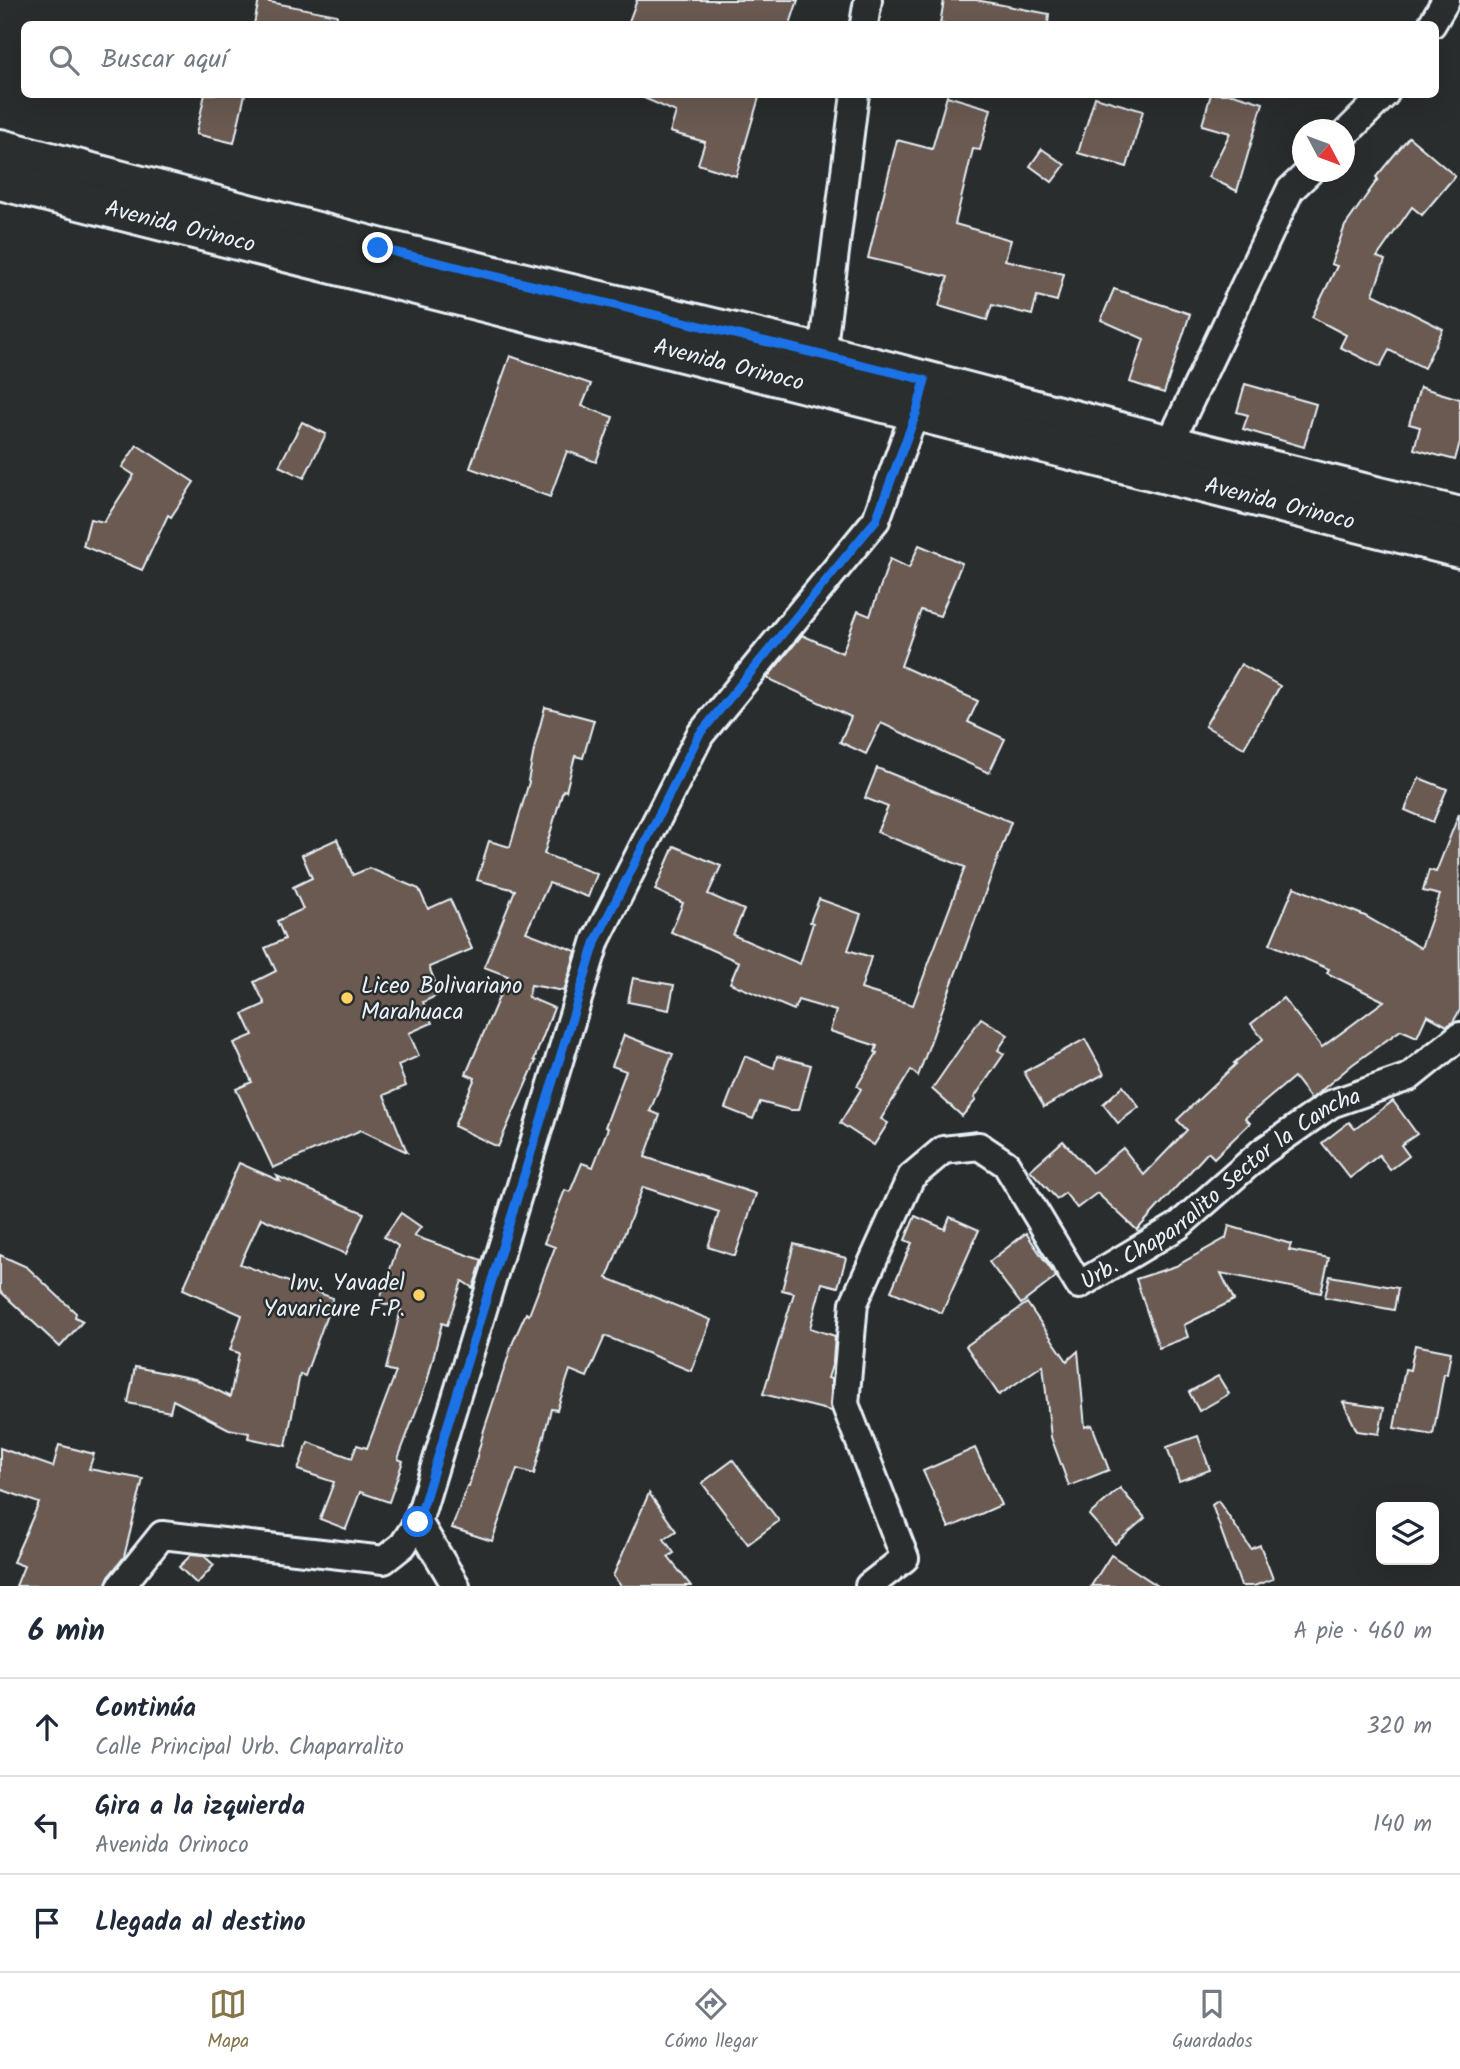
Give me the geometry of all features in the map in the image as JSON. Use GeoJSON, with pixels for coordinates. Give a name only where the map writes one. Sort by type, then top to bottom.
{"type":"FeatureCollection","features":[{"type":"Feature","properties":{"kind":"street"},"geometry":{"type":"LineString","coordinates":[[864,21],[868,0]]}},
{"type":"Feature","properties":{"kind":"street"},"geometry":{"type":"LineString","coordinates":[[822,354],[854,98]]}},
{"type":"Feature","properties":{"kind":"street"},"geometry":{"type":"LineString","coordinates":[[1355,125],[1381,98]]}},
{"type":"Feature","properties":{"kind":"street","name":"Avenida Orinoco"},"geometry":{"type":"LineString","coordinates":[[0,149],[378,248],[822,354],[921,396],[1460,548]]}},
{"type":"Feature","properties":{"kind":"street","name":"Avenida Orinoco"},"geometry":{"type":"LineString","coordinates":[[0,180],[921,396],[1169,445],[1460,517]]}},
{"type":"Feature","properties":{"kind":"street"},"geometry":{"type":"LineString","coordinates":[[1169,445],[1290,190],[1298,182]]}},
{"type":"Feature","properties":{"kind":"street"},"geometry":{"type":"LineString","coordinates":[[121,1586],[162,1535],[384,1560],[403,1545],[418,1522],[596,940],[699,735],[876,520],[921,396]]}},
{"type":"Feature","properties":{"kind":"street","name":"Urb. Chaparralito Sector la Cancha"},"geometry":{"type":"LineString","coordinates":[[869,1586],[905,1558],[845,1404],[854,1303],[911,1177],[943,1150],[979,1146],[1006,1164],[1079,1285],[1178,1226],[1262,1152],[1331,1104],[1409,1077],[1460,1036]]}},
{"type":"Feature","properties":{"kind":"street"},"geometry":{"type":"LineString","coordinates":[[418,1522],[456,1586]]}},
{"type":"Feature","properties":{"kind":"building"},"geometry":{"type":"Polygon","coordinates":[[[259,0],[337,15],[336,21],[255,21],[259,0]]]}},
{"type":"Feature","properties":{"kind":"building"},"geometry":{"type":"Polygon","coordinates":[[[637,0],[798,0],[791,21],[629,21],[637,0]]]}},
{"type":"Feature","properties":{"kind":"building"},"geometry":{"type":"Polygon","coordinates":[[[944,0],[976,0],[1049,14],[1048,21],[940,21],[944,0]]]}},
{"type":"Feature","properties":{"kind":"building"},"geometry":{"type":"Polygon","coordinates":[[[204,98],[244,98],[234,143],[196,134],[204,98]]]}},
{"type":"Feature","properties":{"kind":"building"},"geometry":{"type":"Polygon","coordinates":[[[644,98],[759,98],[736,176],[698,164],[705,142],[670,132],[676,112],[644,98]]]}},
{"type":"Feature","properties":{"kind":"building"},"geometry":{"type":"Polygon","coordinates":[[[946,98],[991,109],[980,150],[973,149],[955,224],[1011,240],[1005,260],[1064,274],[1057,301],[1037,296],[1032,315],[992,305],[987,320],[939,306],[948,277],[868,258],[897,140],[932,149],[946,98]]]}},
{"type":"Feature","properties":{"kind":"building"},"geometry":{"type":"Polygon","coordinates":[[[1095,98],[1143,111],[1127,167],[1078,153],[1095,98]]]}},
{"type":"Feature","properties":{"kind":"building"},"geometry":{"type":"Polygon","coordinates":[[[1210,98],[1246,98],[1263,103],[1237,191],[1208,177],[1230,133],[1202,125],[1210,98]]]}},
{"type":"Feature","properties":{"kind":"building"},"geometry":{"type":"Polygon","coordinates":[[[1409,137],[1455,176],[1422,215],[1412,207],[1377,257],[1385,260],[1373,294],[1443,329],[1424,368],[1389,350],[1380,367],[1340,347],[1346,335],[1312,317],[1337,266],[1331,264],[1345,226],[1378,179],[1376,177],[1409,137]]]}},
{"type":"Feature","properties":{"kind":"building"},"geometry":{"type":"Polygon","coordinates":[[[1042,149],[1065,165],[1052,182],[1030,166],[1042,149]]]}},
{"type":"Feature","properties":{"kind":"building"},"geometry":{"type":"Polygon","coordinates":[[[1114,289],[1190,314],[1164,393],[1130,382],[1144,339],[1101,320],[1114,289]]]}},
{"type":"Feature","properties":{"kind":"building"},"geometry":{"type":"Polygon","coordinates":[[[510,356],[591,384],[582,406],[613,417],[596,462],[567,451],[550,497],[470,468],[510,356]]]}},
{"type":"Feature","properties":{"kind":"building"},"geometry":{"type":"Polygon","coordinates":[[[1245,384],[1316,404],[1304,447],[1243,429],[1248,415],[1237,412],[1245,384]]]}},
{"type":"Feature","properties":{"kind":"building"},"geometry":{"type":"Polygon","coordinates":[[[1420,387],[1460,399],[1460,442],[1455,460],[1414,449],[1420,427],[1409,424],[1420,387]]]}},
{"type":"Feature","properties":{"kind":"building"},"geometry":{"type":"Polygon","coordinates":[[[302,422],[326,434],[304,478],[279,466],[302,422]]]}},
{"type":"Feature","properties":{"kind":"building"},"geometry":{"type":"Polygon","coordinates":[[[137,445],[194,482],[171,517],[168,515],[142,570],[83,546],[90,519],[104,522],[134,475],[122,467],[137,445]]]}},
{"type":"Feature","properties":{"kind":"building"},"geometry":{"type":"Polygon","coordinates":[[[919,545],[962,563],[940,616],[921,610],[901,666],[978,701],[968,722],[1005,739],[989,773],[881,723],[866,754],[840,742],[851,717],[767,678],[802,635],[842,653],[858,611],[870,616],[890,559],[909,568],[919,545]]]}},
{"type":"Feature","properties":{"kind":"building"},"geometry":{"type":"Polygon","coordinates":[[[1241,664],[1280,686],[1244,748],[1205,726],[1241,664]]]}},
{"type":"Feature","properties":{"kind":"building"},"geometry":{"type":"Polygon","coordinates":[[[545,707],[594,720],[583,758],[575,756],[544,854],[597,874],[588,897],[549,883],[526,932],[576,951],[564,991],[531,985],[528,997],[554,1008],[534,1060],[536,1061],[498,1147],[454,1126],[475,1078],[466,1074],[508,976],[484,967],[515,890],[477,880],[489,841],[510,847],[529,782],[545,707]]]}},
{"type":"Feature","properties":{"kind":"building"},"geometry":{"type":"Polygon","coordinates":[[[877,768],[1011,822],[918,1076],[911,1070],[881,1119],[888,1123],[874,1145],[840,1123],[861,1089],[857,1086],[877,1053],[877,1046],[830,1031],[836,1011],[798,1000],[794,1010],[730,983],[739,962],[671,932],[683,903],[655,890],[674,846],[721,866],[708,894],[744,910],[733,935],[800,964],[813,923],[810,922],[819,899],[861,914],[848,950],[871,957],[861,989],[913,1005],[965,867],[877,832],[888,807],[865,798],[877,768]]]}},
{"type":"Feature","properties":{"kind":"building"},"geometry":{"type":"Polygon","coordinates":[[[1419,778],[1447,789],[1433,822],[1405,810],[1419,778]]]}},
{"type":"Feature","properties":{"kind":"building"},"geometry":{"type":"Polygon","coordinates":[[[1459,814],[1460,1010],[1453,1022],[1447,1026],[1427,1015],[1417,1037],[1401,1030],[1353,1064],[1311,1099],[1294,1077],[1245,1118],[1250,1123],[1214,1158],[1208,1152],[1137,1230],[1097,1193],[1077,1208],[1065,1193],[1057,1199],[1030,1170],[1063,1141],[1092,1173],[1123,1148],[1144,1175],[1187,1130],[1177,1120],[1236,1064],[1234,1063],[1263,1039],[1251,1024],[1283,998],[1322,1047],[1384,1001],[1327,973],[1329,969],[1270,944],[1294,887],[1365,916],[1421,948],[1440,895],[1423,891],[1429,870],[1436,872],[1459,814]]]}},
{"type":"Feature","properties":{"kind":"building","name":"Liceo Bolivariano Marahuaca"},"geometry":{"type":"Polygon","coordinates":[[[337,839],[353,875],[369,868],[419,889],[428,909],[450,899],[472,949],[429,967],[440,994],[423,1002],[432,1023],[409,1033],[419,1056],[398,1065],[406,1086],[384,1095],[407,1152],[361,1130],[273,1168],[236,1089],[252,1082],[234,1043],[253,1035],[243,1014],[265,1004],[254,982],[276,971],[265,948],[285,939],[277,921],[303,909],[293,887],[312,878],[302,855],[337,839]]]}},
{"type":"Feature","properties":{"kind":"building"},"geometry":{"type":"Polygon","coordinates":[[[633,978],[674,985],[669,1010],[628,1002],[633,978]]]}},
{"type":"Feature","properties":{"kind":"building"},"geometry":{"type":"Polygon","coordinates":[[[981,1018],[1008,1035],[998,1050],[1004,1054],[974,1098],[976,1100],[962,1116],[932,1089],[981,1018]]]}},
{"type":"Feature","properties":{"kind":"building"},"geometry":{"type":"Polygon","coordinates":[[[624,1035],[673,1054],[650,1111],[660,1115],[645,1157],[756,1194],[735,1256],[708,1247],[719,1212],[643,1187],[607,1278],[711,1320],[691,1371],[605,1336],[587,1377],[570,1370],[557,1410],[551,1409],[534,1474],[517,1469],[492,1541],[452,1528],[469,1486],[513,1342],[526,1313],[529,1315],[555,1247],[544,1243],[565,1190],[570,1192],[582,1163],[593,1167],[608,1128],[605,1127],[626,1071],[612,1066],[624,1035]]]}},
{"type":"Feature","properties":{"kind":"building"},"geometry":{"type":"Polygon","coordinates":[[[1085,1039],[1104,1074],[1044,1107],[1024,1072],[1085,1039]]]}},
{"type":"Feature","properties":{"kind":"building"},"geometry":{"type":"Polygon","coordinates":[[[745,1056],[774,1068],[777,1056],[811,1065],[799,1110],[760,1102],[753,1119],[725,1108],[745,1056]]]}},
{"type":"Feature","properties":{"kind":"building"},"geometry":{"type":"Polygon","coordinates":[[[1123,1086],[1139,1107],[1118,1123],[1103,1104],[1123,1086]]]}},
{"type":"Feature","properties":{"kind":"building"},"geometry":{"type":"Polygon","coordinates":[[[1393,1101],[1417,1134],[1401,1145],[1409,1156],[1390,1170],[1379,1155],[1350,1178],[1322,1143],[1349,1122],[1355,1129],[1393,1101]]]}},
{"type":"Feature","properties":{"kind":"building"},"geometry":{"type":"Polygon","coordinates":[[[239,1163],[364,1213],[346,1254],[261,1218],[240,1264],[333,1298],[305,1376],[300,1374],[286,1446],[248,1438],[249,1433],[229,1429],[173,1400],[170,1412],[128,1403],[135,1367],[195,1379],[230,1397],[239,1353],[230,1350],[242,1315],[183,1289],[239,1163]]]}},
{"type":"Feature","properties":{"kind":"building"},"geometry":{"type":"Polygon","coordinates":[[[401,1213],[421,1227],[414,1236],[482,1260],[473,1288],[462,1281],[447,1325],[442,1323],[427,1382],[398,1459],[403,1461],[389,1502],[360,1492],[346,1529],[320,1519],[334,1482],[298,1470],[308,1442],[352,1458],[357,1445],[367,1448],[396,1372],[386,1369],[401,1309],[379,1302],[398,1246],[384,1237],[401,1213]]]}},
{"type":"Feature","properties":{"kind":"building"},"geometry":{"type":"Polygon","coordinates":[[[915,1216],[945,1229],[950,1217],[979,1230],[942,1313],[891,1291],[912,1243],[905,1240],[915,1216]]]}},
{"type":"Feature","properties":{"kind":"building"},"geometry":{"type":"Polygon","coordinates":[[[1229,1226],[1291,1244],[1289,1250],[1329,1258],[1321,1293],[1221,1273],[1234,1300],[1184,1325],[1188,1337],[1159,1348],[1136,1279],[1176,1266],[1226,1238],[1229,1226]]]}},
{"type":"Feature","properties":{"kind":"building"},"geometry":{"type":"Polygon","coordinates":[[[1026,1233],[1056,1277],[1021,1304],[989,1262],[1026,1233]]]}},
{"type":"Feature","properties":{"kind":"building"},"geometry":{"type":"Polygon","coordinates":[[[794,1244],[846,1258],[838,1287],[822,1283],[810,1328],[835,1336],[833,1362],[828,1378],[831,1379],[831,1411],[763,1394],[794,1293],[782,1290],[794,1244]]]}},
{"type":"Feature","properties":{"kind":"building"},"geometry":{"type":"Polygon","coordinates":[[[0,1255],[27,1267],[76,1313],[75,1317],[83,1321],[60,1347],[0,1291],[0,1255]]]}},
{"type":"Feature","properties":{"kind":"building"},"geometry":{"type":"Polygon","coordinates":[[[1330,1276],[1398,1288],[1394,1310],[1325,1297],[1330,1276]]]}},
{"type":"Feature","properties":{"kind":"building"},"geometry":{"type":"Polygon","coordinates":[[[1027,1303],[1067,1361],[1078,1351],[1085,1427],[1092,1425],[1109,1470],[1069,1486],[1051,1437],[1043,1365],[999,1395],[966,1346],[1027,1303]]]}},
{"type":"Feature","properties":{"kind":"building"},"geometry":{"type":"Polygon","coordinates":[[[1415,1345],[1451,1352],[1447,1374],[1444,1374],[1433,1435],[1394,1428],[1405,1369],[1410,1370],[1415,1345]]]}},
{"type":"Feature","properties":{"kind":"building"},"geometry":{"type":"Polygon","coordinates":[[[1218,1376],[1229,1394],[1199,1411],[1189,1392],[1218,1376]]]}},
{"type":"Feature","properties":{"kind":"building"},"geometry":{"type":"Polygon","coordinates":[[[1343,1402],[1384,1408],[1379,1434],[1357,1431],[1343,1402]]]}},
{"type":"Feature","properties":{"kind":"building"},"geometry":{"type":"Polygon","coordinates":[[[1198,1436],[1210,1470],[1179,1481],[1167,1447],[1198,1436]]]}},
{"type":"Feature","properties":{"kind":"building"},"geometry":{"type":"Polygon","coordinates":[[[59,1445],[94,1454],[89,1469],[143,1479],[124,1557],[109,1576],[106,1586],[16,1586],[24,1566],[13,1562],[39,1503],[0,1489],[0,1448],[53,1467],[59,1445]]]}},
{"type":"Feature","properties":{"kind":"building"},"geometry":{"type":"Polygon","coordinates":[[[975,1448],[1001,1505],[949,1528],[923,1471],[975,1448]]]}},
{"type":"Feature","properties":{"kind":"building"},"geometry":{"type":"Polygon","coordinates":[[[733,1460],[779,1521],[748,1544],[702,1483],[733,1460]]]}},
{"type":"Feature","properties":{"kind":"building"},"geometry":{"type":"Polygon","coordinates":[[[1120,1488],[1145,1518],[1115,1544],[1089,1515],[1120,1488]]]}},
{"type":"Feature","properties":{"kind":"building"},"geometry":{"type":"Polygon","coordinates":[[[649,1493],[676,1531],[664,1539],[674,1553],[668,1557],[691,1586],[621,1586],[613,1576],[649,1493]]]}},
{"type":"Feature","properties":{"kind":"building"},"geometry":{"type":"Polygon","coordinates":[[[1218,1501],[1251,1549],[1260,1545],[1273,1579],[1254,1586],[1241,1586],[1212,1505],[1218,1501]]]}},
{"type":"Feature","properties":{"kind":"building"},"geometry":{"type":"Polygon","coordinates":[[[192,1554],[203,1555],[214,1565],[197,1584],[179,1567],[192,1554]]]}},
{"type":"Feature","properties":{"kind":"building"},"geometry":{"type":"Polygon","coordinates":[[[1111,1555],[1158,1586],[1091,1586],[1111,1555]]]}},
{"type":"Feature","properties":{"kind":"place","name":"Liceo Bolivariano Marahuaca"},"geometry":{"type":"Point","coordinates":[347,998]}},
{"type":"Feature","properties":{"kind":"place","name":"Inv. Yavadel Yavaricure F.P."},"geometry":{"type":"Point","coordinates":[419,1295]}},
{"type":"Feature","properties":{"kind":"route"},"geometry":{"type":"LineString","coordinates":[[378,248],[925,380],[917,411],[876,520],[699,735],[596,940],[418,1522]]}}]}
